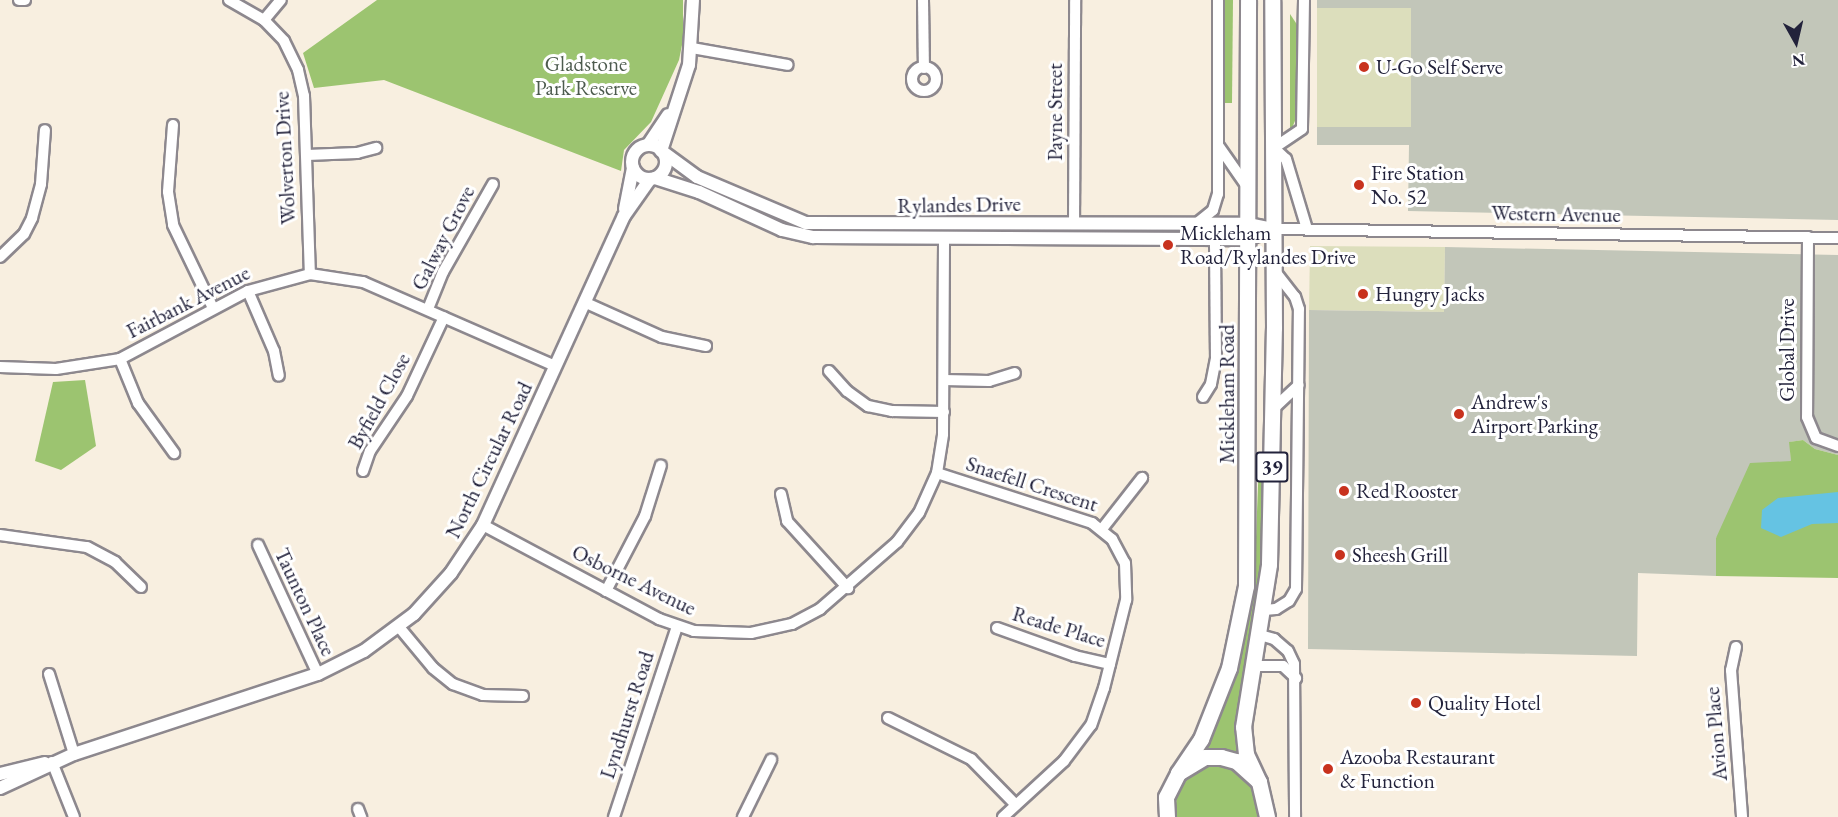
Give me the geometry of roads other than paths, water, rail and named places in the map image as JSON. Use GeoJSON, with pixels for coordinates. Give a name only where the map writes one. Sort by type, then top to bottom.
{"type":"FeatureCollection","features":[{"type":"Feature","properties":{"kind":"main road","name":"Mickleham Road"},"geometry":{"type":"LineString","coordinates":[[1178,773],[1201,739],[1229,668],[1246,586],[1248,0]]}},
{"type":"Feature","properties":{"kind":"main road","name":"39"},"geometry":{"type":"LineString","coordinates":[[1267,816],[1259,782],[1246,754],[1243,735],[1264,610],[1273,409],[1272,0]]}},
{"type":"Feature","properties":{"kind":"main road"},"geometry":{"type":"LineString","coordinates":[[1178,773],[1205,757],[1221,757],[1249,770],[1259,782]]}},
{"type":"Feature","properties":{"kind":"main road","name":"39"},"geometry":{"type":"LineString","coordinates":[[1167,817],[1166,797],[1178,773]]}},
{"type":"Feature","properties":{"kind":"main road"},"geometry":{"type":"LineString","coordinates":[[1157,817],[1166,797]]}},
{"type":"Feature","properties":{"kind":"street"},"geometry":{"type":"LineString","coordinates":[[19,0],[25,0]]}},
{"type":"Feature","properties":{"kind":"street","name":"Wolverton Drive"},"geometry":{"type":"LineString","coordinates":[[229,0],[264,20],[284,41],[298,70],[307,155],[310,274]]}},
{"type":"Feature","properties":{"kind":"street"},"geometry":{"type":"LineString","coordinates":[[264,20],[281,0]]}},
{"type":"Feature","properties":{"kind":"street"},"geometry":{"type":"LineString","coordinates":[[674,106],[648,145],[635,153],[633,168],[640,176],[653,178],[665,167],[662,152],[692,48],[693,0]]}},
{"type":"Feature","properties":{"kind":"street"},"geometry":{"type":"LineString","coordinates":[[923,0],[924,68]]}},
{"type":"Feature","properties":{"kind":"street","name":"Payne Street"},"geometry":{"type":"LineString","coordinates":[[1074,223],[1075,0]]}},
{"type":"Feature","properties":{"kind":"street"},"geometry":{"type":"LineString","coordinates":[[1196,224],[1217,202],[1218,0]]}},
{"type":"Feature","properties":{"kind":"street"},"geometry":{"type":"LineString","coordinates":[[1304,0],[1302,129],[1274,148],[1286,159],[1307,229]]}},
{"type":"Feature","properties":{"kind":"street"},"geometry":{"type":"LineString","coordinates":[[692,48],[788,65]]}},
{"type":"Feature","properties":{"kind":"street"},"geometry":{"type":"LineString","coordinates":[[173,125],[168,192],[173,225],[181,249],[213,308]]}},
{"type":"Feature","properties":{"kind":"street"},"geometry":{"type":"LineString","coordinates":[[0,257],[24,234],[33,218],[41,184],[45,130]]}},
{"type":"Feature","properties":{"kind":"street"},"geometry":{"type":"LineString","coordinates":[[648,145],[662,152]]}},
{"type":"Feature","properties":{"kind":"street"},"geometry":{"type":"LineString","coordinates":[[1218,145],[1248,189]]}},
{"type":"Feature","properties":{"kind":"street"},"geometry":{"type":"LineString","coordinates":[[307,155],[357,153],[376,148]]}},
{"type":"Feature","properties":{"kind":"street","name":"Rylandes Drive"},"geometry":{"type":"LineString","coordinates":[[662,152],[697,177],[766,215]]}},
{"type":"Feature","properties":{"kind":"street","name":"North Circular Road"},"geometry":{"type":"LineString","coordinates":[[624,216],[633,168]]}},
{"type":"Feature","properties":{"kind":"street","name":"Rylandes Drive"},"geometry":{"type":"LineString","coordinates":[[653,178],[766,215],[815,224],[1074,237],[1215,239],[1248,232]]}},
{"type":"Feature","properties":{"kind":"street","name":"North Circular Road"},"geometry":{"type":"LineString","coordinates":[[0,788],[52,762],[74,754],[318,674],[364,651],[399,627],[445,581],[483,525],[624,216],[653,178]]}},
{"type":"Feature","properties":{"kind":"street","name":"Galway Grove"},"geometry":{"type":"LineString","coordinates":[[428,309],[443,272],[493,184]]}},
{"type":"Feature","properties":{"kind":"street"},"geometry":{"type":"LineString","coordinates":[[1074,223],[1074,237]]}},
{"type":"Feature","properties":{"kind":"street","name":"Rylandes Drive"},"geometry":{"type":"LineString","coordinates":[[944,231],[1074,223],[1196,224],[1248,232]]}},
{"type":"Feature","properties":{"kind":"street"},"geometry":{"type":"LineString","coordinates":[[1248,232],[1273,230]]}},
{"type":"Feature","properties":{"kind":"street","name":"Western Avenue"},"geometry":{"type":"LineString","coordinates":[[1273,230],[1838,238]]}},
{"type":"Feature","properties":{"kind":"street"},"geometry":{"type":"LineString","coordinates":[[944,231],[944,380],[989,381],[1015,373]]}},
{"type":"Feature","properties":{"kind":"street","name":"Global Drive"},"geometry":{"type":"LineString","coordinates":[[1808,237],[1807,417],[1816,438],[1838,446]]}},
{"type":"Feature","properties":{"kind":"street"},"geometry":{"type":"LineString","coordinates":[[1203,397],[1211,384],[1216,358],[1215,239]]}},
{"type":"Feature","properties":{"kind":"street"},"geometry":{"type":"LineString","coordinates":[[1264,610],[1276,609],[1289,601],[1296,589],[1299,309],[1295,297],[1273,268]]}},
{"type":"Feature","properties":{"kind":"street","name":"Fairbank Avenue"},"geometry":{"type":"LineString","coordinates":[[0,367],[65,369],[120,359],[248,291],[310,274],[363,282],[555,366]]}},
{"type":"Feature","properties":{"kind":"street"},"geometry":{"type":"LineString","coordinates":[[248,291],[274,351],[279,376]]}},
{"type":"Feature","properties":{"kind":"street"},"geometry":{"type":"LineString","coordinates":[[584,302],[662,337],[706,346]]}},
{"type":"Feature","properties":{"kind":"street","name":"Byfield Close"},"geometry":{"type":"LineString","coordinates":[[363,471],[370,451],[408,396],[444,317]]}},
{"type":"Feature","properties":{"kind":"street"},"geometry":{"type":"LineString","coordinates":[[120,359],[138,403],[174,453]]}},
{"type":"Feature","properties":{"kind":"street"},"geometry":{"type":"LineString","coordinates":[[829,371],[847,391],[868,406],[892,411],[944,412]]}},
{"type":"Feature","properties":{"kind":"street","name":"Osborne Avenue"},"geometry":{"type":"LineString","coordinates":[[483,525],[677,626],[730,634],[765,631],[808,616],[848,588],[910,527],[937,473],[944,412],[944,380]]}},
{"type":"Feature","properties":{"kind":"street"},"geometry":{"type":"LineString","coordinates":[[1273,409],[1299,385]]}},
{"type":"Feature","properties":{"kind":"street"},"geometry":{"type":"LineString","coordinates":[[606,591],[645,516],[661,465]]}},
{"type":"Feature","properties":{"kind":"street","name":"Snaefell Crescent"},"geometry":{"type":"LineString","coordinates":[[937,473],[1102,529],[1123,556],[1128,582],[1110,664],[1097,709],[1083,736],[1064,761],[1003,817]]}},
{"type":"Feature","properties":{"kind":"street"},"geometry":{"type":"LineString","coordinates":[[1102,529],[1142,478]]}},
{"type":"Feature","properties":{"kind":"street"},"geometry":{"type":"LineString","coordinates":[[781,494],[787,521],[848,588]]}},
{"type":"Feature","properties":{"kind":"street"},"geometry":{"type":"LineString","coordinates":[[0,535],[87,547],[115,562],[141,587]]}},
{"type":"Feature","properties":{"kind":"street","name":"Taunton Place"},"geometry":{"type":"LineString","coordinates":[[258,545],[318,674]]}},
{"type":"Feature","properties":{"kind":"street","name":"Lyndhurst Road"},"geometry":{"type":"LineString","coordinates":[[614,817],[677,626]]}},
{"type":"Feature","properties":{"kind":"street"},"geometry":{"type":"LineString","coordinates":[[399,627],[433,668],[453,684],[483,695],[523,696]]}},
{"type":"Feature","properties":{"kind":"street","name":"Reade Place"},"geometry":{"type":"LineString","coordinates":[[997,628],[1075,656],[1110,664]]}},
{"type":"Feature","properties":{"kind":"street"},"geometry":{"type":"LineString","coordinates":[[1260,635],[1274,639],[1288,651],[1296,678],[1296,817]]}},
{"type":"Feature","properties":{"kind":"street","name":"Avion Place"},"geometry":{"type":"LineString","coordinates":[[1736,647],[1731,670],[1742,817]]}},
{"type":"Feature","properties":{"kind":"street"},"geometry":{"type":"LineString","coordinates":[[1254,666],[1283,666],[1296,678]]}},
{"type":"Feature","properties":{"kind":"street"},"geometry":{"type":"LineString","coordinates":[[49,674],[74,754]]}},
{"type":"Feature","properties":{"kind":"street"},"geometry":{"type":"LineString","coordinates":[[888,718],[971,759],[1016,805]]}},
{"type":"Feature","properties":{"kind":"street"},"geometry":{"type":"LineString","coordinates":[[743,817],[771,760]]}},
{"type":"Feature","properties":{"kind":"street"},"geometry":{"type":"LineString","coordinates":[[52,762],[74,817]]}},
{"type":"Feature","properties":{"kind":"street","name":"North Circular Road"},"geometry":{"type":"LineString","coordinates":[[0,774],[52,762]]}},
{"type":"Feature","properties":{"kind":"water"},"geometry":{"type":"Polygon","coordinates":[[[1838,492],[1838,523],[1812,524],[1781,537],[1761,528],[1762,510],[1778,498],[1838,492]]]}},
{"type":"Feature","properties":{"kind":"place","name":"U-Go Self Serve"},"geometry":{"type":"Point","coordinates":[1364,67]}},
{"type":"Feature","properties":{"kind":"place","name":"Fire Station No. 52"},"geometry":{"type":"Point","coordinates":[1359,185]}},
{"type":"Feature","properties":{"kind":"place","name":"Mickleham Road/Rylandes Drive"},"geometry":{"type":"Point","coordinates":[1168,245]}},
{"type":"Feature","properties":{"kind":"place","name":"Hungry Jacks"},"geometry":{"type":"Point","coordinates":[1363,294]}},
{"type":"Feature","properties":{"kind":"place","name":"Andrew's Airport Parking"},"geometry":{"type":"Point","coordinates":[1459,414]}},
{"type":"Feature","properties":{"kind":"place","name":"Red Rooster"},"geometry":{"type":"Point","coordinates":[1344,491]}},
{"type":"Feature","properties":{"kind":"place","name":"Sheesh Grill"},"geometry":{"type":"Point","coordinates":[1340,555]}},
{"type":"Feature","properties":{"kind":"place","name":"Quality Hotel"},"geometry":{"type":"Point","coordinates":[1416,703]}},
{"type":"Feature","properties":{"kind":"place","name":"Azooba Restaurant & Function"},"geometry":{"type":"Point","coordinates":[1328,769]}},
{"type":"Feature","properties":{"kind":"park label","name":"Gladstone Park Reserve"},"geometry":{"type":"Point","coordinates":[586,76]}}]}
